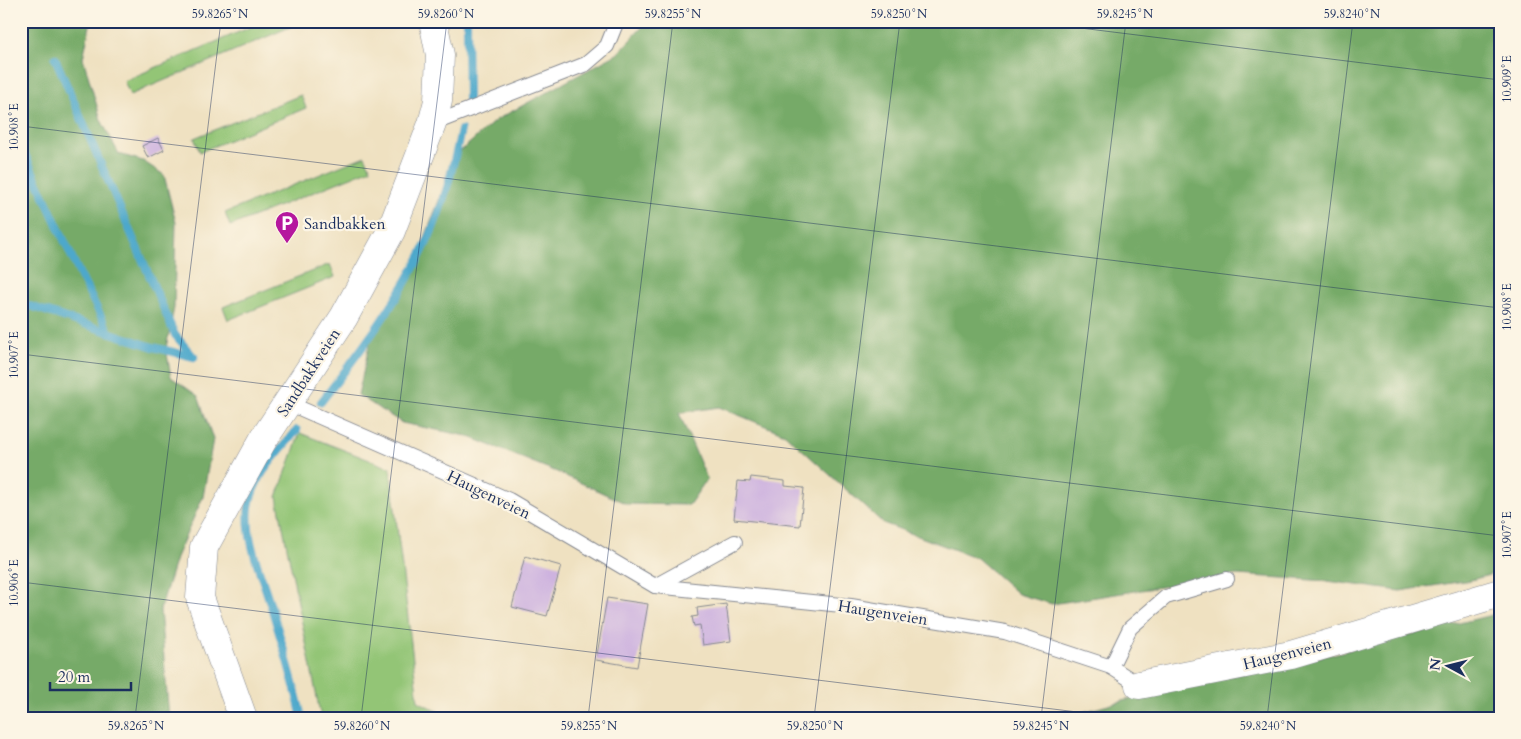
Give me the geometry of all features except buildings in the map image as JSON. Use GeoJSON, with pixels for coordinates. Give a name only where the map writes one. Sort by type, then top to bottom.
{"type":"FeatureCollection","features":[{"type":"Feature","properties":{"kind":"street","name":"Sandbakkveien"},"geometry":{"type":"LineString","coordinates":[[243,718],[200,598],[204,548],[263,440],[344,317],[391,231],[432,124],[438,101],[440,71],[438,40],[433,21]]}},
{"type":"Feature","properties":{"kind":"street","name":"Haugenveien"},"geometry":{"type":"LineString","coordinates":[[1139,685],[1291,654],[1500,593]]}},
{"type":"Feature","properties":{"kind":"lane"},"geometry":{"type":"LineString","coordinates":[[432,124],[586,64],[607,46],[617,21]]}},
{"type":"Feature","properties":{"kind":"lane","name":"Haugenveien"},"geometry":{"type":"LineString","coordinates":[[288,403],[509,500],[655,586],[851,606],[1005,632],[1111,668],[1139,685]]}},
{"type":"Feature","properties":{"kind":"lane"},"geometry":{"type":"LineString","coordinates":[[655,586],[735,542]]}},
{"type":"Feature","properties":{"kind":"lane"},"geometry":{"type":"LineString","coordinates":[[1111,668],[1130,628],[1166,598],[1227,579]]}},
{"type":"Feature","properties":{"kind":"green space"},"geometry":{"type":"Polygon","coordinates":[[[21,21],[91,21],[83,58],[101,120],[119,154],[143,161],[164,175],[176,223],[174,308],[166,348],[171,377],[198,396],[213,439],[203,497],[177,555],[160,610],[169,718],[21,718],[21,21]]]}},
{"type":"Feature","properties":{"kind":"green space"},"geometry":{"type":"Polygon","coordinates":[[[265,21],[304,21],[130,95],[124,81],[265,21]]]}},
{"type":"Feature","properties":{"kind":"green space"},"geometry":{"type":"Polygon","coordinates":[[[648,21],[1500,21],[1500,572],[1471,580],[1400,591],[1327,581],[1237,575],[1052,604],[1018,594],[977,558],[883,523],[785,434],[719,407],[679,413],[707,479],[689,505],[627,504],[557,472],[467,436],[402,423],[358,395],[372,333],[420,251],[456,155],[496,120],[617,54],[648,21]]]}},
{"type":"Feature","properties":{"kind":"green space"},"geometry":{"type":"Polygon","coordinates":[[[301,95],[306,108],[200,152],[194,138],[301,95]]]}},
{"type":"Feature","properties":{"kind":"green space"},"geometry":{"type":"Polygon","coordinates":[[[365,156],[371,169],[230,226],[225,213],[365,156]]]}},
{"type":"Feature","properties":{"kind":"green space"},"geometry":{"type":"Polygon","coordinates":[[[330,264],[335,277],[228,320],[223,307],[330,264]]]}},
{"type":"Feature","properties":{"kind":"green space"},"geometry":{"type":"Polygon","coordinates":[[[300,433],[390,468],[418,701],[450,718],[321,718],[277,497],[300,433]]]}},
{"type":"Feature","properties":{"kind":"green space"},"geometry":{"type":"Polygon","coordinates":[[[1500,613],[1500,718],[1062,718],[1151,693],[1325,656],[1500,613]]]}},
{"type":"Feature","properties":{"kind":"waterway"},"geometry":{"type":"LineString","coordinates":[[467,21],[468,101]]}},
{"type":"Feature","properties":{"kind":"waterway"},"geometry":{"type":"LineString","coordinates":[[55,58],[175,335],[194,357]]}},
{"type":"Feature","properties":{"kind":"waterway"},"geometry":{"type":"LineString","coordinates":[[321,402],[393,304],[417,262],[434,227],[451,172],[461,130]]}},
{"type":"Feature","properties":{"kind":"waterway"},"geometry":{"type":"LineString","coordinates":[[21,146],[81,277],[109,332]]}},
{"type":"Feature","properties":{"kind":"waterway"},"geometry":{"type":"LineString","coordinates":[[21,303],[153,347],[194,357]]}},
{"type":"Feature","properties":{"kind":"waterway"},"geometry":{"type":"LineString","coordinates":[[297,430],[261,475],[251,496],[248,519],[254,554],[295,688],[302,718]]}},
{"type":"Feature","properties":{"kind":"place","name":"Sandbakken"},"geometry":{"type":"Point","coordinates":[287,244]}}]}
